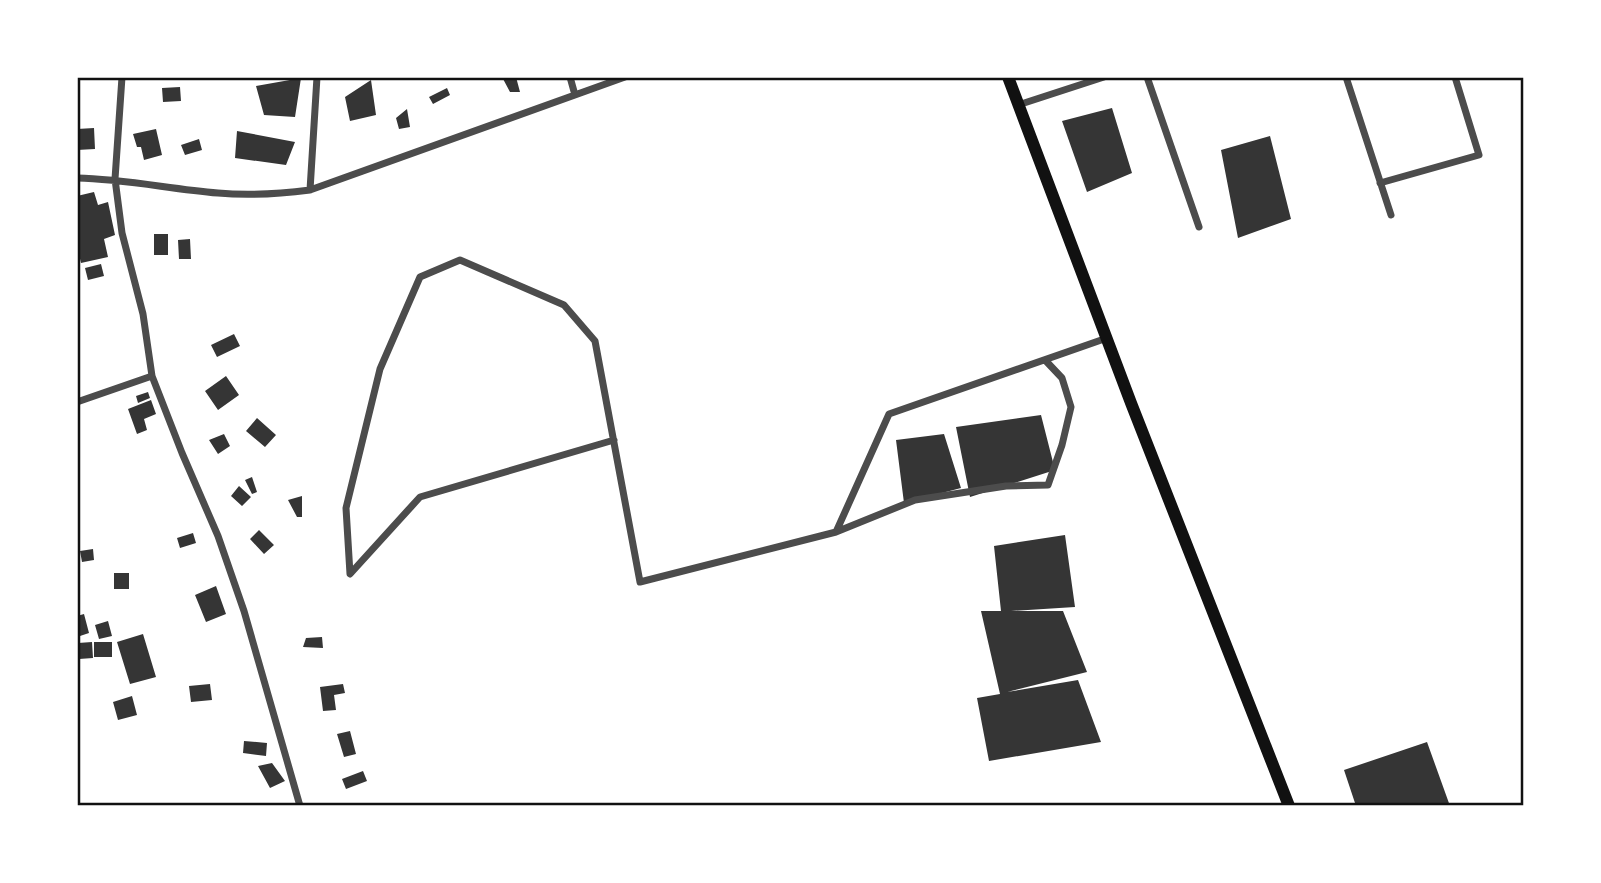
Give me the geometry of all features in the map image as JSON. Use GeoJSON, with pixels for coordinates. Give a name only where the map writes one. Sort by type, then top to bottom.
{"type":"FeatureCollection","features":[{"type":"Feature","properties":{"kind":"main road"},"geometry":{"type":"LineString","coordinates":[[1008,77],[1289,806]]}},
{"type":"Feature","properties":{"kind":"street"},"geometry":{"type":"LineString","coordinates":[[122,77],[115,179],[122,233],[143,314],[152,376],[218,536],[240,599],[300,806]]}},
{"type":"Feature","properties":{"kind":"street"},"geometry":{"type":"LineString","coordinates":[[310,190],[317,77]]}},
{"type":"Feature","properties":{"kind":"street"},"geometry":{"type":"LineString","coordinates":[[570,77],[575,95]]}},
{"type":"Feature","properties":{"kind":"street"},"geometry":{"type":"LineString","coordinates":[[77,178],[115,179],[219,194],[266,195],[310,190],[625,77]]}},
{"type":"Feature","properties":{"kind":"street"},"geometry":{"type":"LineString","coordinates":[[1018,105],[1104,77]]}},
{"type":"Feature","properties":{"kind":"street"},"geometry":{"type":"LineString","coordinates":[[1147,77],[1199,227]]}},
{"type":"Feature","properties":{"kind":"street"},"geometry":{"type":"LineString","coordinates":[[1346,77],[1391,215]]}},
{"type":"Feature","properties":{"kind":"street"},"geometry":{"type":"LineString","coordinates":[[1380,183],[1479,155],[1455,77]]}},
{"type":"Feature","properties":{"kind":"street"},"geometry":{"type":"LineString","coordinates":[[614,440],[420,497],[350,574],[346,508],[380,369],[420,277],[460,260],[564,305],[595,341],[614,440],[640,582],[836,532],[915,500],[1006,486],[1048,485],[1062,445],[1071,407],[1062,378],[1045,360]]}},
{"type":"Feature","properties":{"kind":"street"},"geometry":{"type":"LineString","coordinates":[[836,532],[889,414],[1107,337]]}},
{"type":"Feature","properties":{"kind":"street"},"geometry":{"type":"LineString","coordinates":[[77,402],[152,376]]}},
{"type":"Feature","properties":{"kind":"building"},"geometry":{"type":"Polygon","coordinates":[[[502,77],[516,77],[520,92],[510,92],[502,77]]]}},
{"type":"Feature","properties":{"kind":"building"},"geometry":{"type":"Polygon","coordinates":[[[301,78],[295,117],[264,115],[256,86],[301,78]]]}},
{"type":"Feature","properties":{"kind":"building"},"geometry":{"type":"Polygon","coordinates":[[[371,80],[376,115],[350,121],[345,97],[371,80]]]}},
{"type":"Feature","properties":{"kind":"building"},"geometry":{"type":"Polygon","coordinates":[[[180,87],[181,101],[163,102],[162,88],[180,87]]]}},
{"type":"Feature","properties":{"kind":"building"},"geometry":{"type":"Polygon","coordinates":[[[447,88],[450,95],[433,104],[429,97],[447,88]]]}},
{"type":"Feature","properties":{"kind":"building"},"geometry":{"type":"Polygon","coordinates":[[[1112,108],[1132,173],[1087,192],[1062,121],[1112,108]]]}},
{"type":"Feature","properties":{"kind":"building"},"geometry":{"type":"Polygon","coordinates":[[[407,109],[410,127],[399,129],[396,118],[407,109]]]}},
{"type":"Feature","properties":{"kind":"building"},"geometry":{"type":"Polygon","coordinates":[[[94,128],[95,149],[77,150],[77,129],[94,128]]]}},
{"type":"Feature","properties":{"kind":"building"},"geometry":{"type":"Polygon","coordinates":[[[156,129],[162,155],[144,160],[141,147],[137,147],[133,134],[156,129]]]}},
{"type":"Feature","properties":{"kind":"building"},"geometry":{"type":"Polygon","coordinates":[[[237,131],[295,142],[286,165],[235,158],[237,131]]]}},
{"type":"Feature","properties":{"kind":"building"},"geometry":{"type":"Polygon","coordinates":[[[1270,136],[1291,219],[1238,238],[1221,150],[1270,136]]]}},
{"type":"Feature","properties":{"kind":"building"},"geometry":{"type":"Polygon","coordinates":[[[199,139],[202,150],[185,155],[181,145],[199,139]]]}},
{"type":"Feature","properties":{"kind":"building"},"geometry":{"type":"Polygon","coordinates":[[[94,192],[98,205],[108,202],[115,235],[104,239],[108,257],[81,263],[77,246],[77,196],[94,192]]]}},
{"type":"Feature","properties":{"kind":"building"},"geometry":{"type":"Polygon","coordinates":[[[154,234],[168,234],[168,255],[154,255],[154,234]]]}},
{"type":"Feature","properties":{"kind":"building"},"geometry":{"type":"Polygon","coordinates":[[[190,239],[191,259],[179,259],[178,240],[190,239]]]}},
{"type":"Feature","properties":{"kind":"building"},"geometry":{"type":"Polygon","coordinates":[[[101,264],[104,276],[88,280],[85,268],[101,264]]]}},
{"type":"Feature","properties":{"kind":"building"},"geometry":{"type":"Polygon","coordinates":[[[234,334],[240,346],[217,357],[211,345],[234,334]]]}},
{"type":"Feature","properties":{"kind":"building"},"geometry":{"type":"Polygon","coordinates":[[[226,376],[239,395],[218,410],[205,391],[226,376]]]}},
{"type":"Feature","properties":{"kind":"building"},"geometry":{"type":"Polygon","coordinates":[[[148,392],[150,398],[138,403],[136,396],[148,392]]]}},
{"type":"Feature","properties":{"kind":"building"},"geometry":{"type":"Polygon","coordinates":[[[151,400],[156,414],[144,419],[147,430],[137,434],[128,409],[151,400]]]}},
{"type":"Feature","properties":{"kind":"building"},"geometry":{"type":"Polygon","coordinates":[[[1041,415],[1055,470],[970,497],[956,427],[1041,415]]]}},
{"type":"Feature","properties":{"kind":"building"},"geometry":{"type":"Polygon","coordinates":[[[257,418],[276,435],[265,447],[246,431],[257,418]]]}},
{"type":"Feature","properties":{"kind":"building"},"geometry":{"type":"Polygon","coordinates":[[[224,434],[230,446],[218,454],[209,440],[224,434]]]}},
{"type":"Feature","properties":{"kind":"building"},"geometry":{"type":"Polygon","coordinates":[[[944,434],[961,488],[904,503],[896,440],[944,434]]]}},
{"type":"Feature","properties":{"kind":"building"},"geometry":{"type":"Polygon","coordinates":[[[252,477],[257,492],[252,494],[245,480],[252,477]]]}},
{"type":"Feature","properties":{"kind":"building"},"geometry":{"type":"Polygon","coordinates":[[[239,486],[251,497],[242,506],[231,496],[239,486]]]}},
{"type":"Feature","properties":{"kind":"building"},"geometry":{"type":"Polygon","coordinates":[[[302,496],[302,517],[297,517],[288,500],[302,496]]]}},
{"type":"Feature","properties":{"kind":"building"},"geometry":{"type":"Polygon","coordinates":[[[259,530],[274,545],[264,554],[250,539],[259,530]]]}},
{"type":"Feature","properties":{"kind":"building"},"geometry":{"type":"Polygon","coordinates":[[[193,533],[196,543],[180,548],[177,538],[193,533]]]}},
{"type":"Feature","properties":{"kind":"building"},"geometry":{"type":"Polygon","coordinates":[[[1065,535],[1075,607],[1011,611],[1063,611],[1087,672],[1007,692],[1078,680],[1101,742],[989,761],[977,698],[1000,694],[981,611],[1001,611],[994,546],[1065,535]]]}},
{"type":"Feature","properties":{"kind":"building"},"geometry":{"type":"Polygon","coordinates":[[[93,549],[94,560],[82,562],[80,551],[93,549]]]}},
{"type":"Feature","properties":{"kind":"building"},"geometry":{"type":"Polygon","coordinates":[[[114,573],[129,573],[129,589],[114,589],[114,573]]]}},
{"type":"Feature","properties":{"kind":"building"},"geometry":{"type":"Polygon","coordinates":[[[216,586],[226,614],[206,622],[195,595],[216,586]]]}},
{"type":"Feature","properties":{"kind":"building"},"geometry":{"type":"Polygon","coordinates":[[[84,614],[89,633],[77,637],[77,616],[84,614]]]}},
{"type":"Feature","properties":{"kind":"building"},"geometry":{"type":"Polygon","coordinates":[[[108,621],[112,636],[99,639],[95,625],[108,621]]]}},
{"type":"Feature","properties":{"kind":"building"},"geometry":{"type":"Polygon","coordinates":[[[143,634],[156,677],[130,684],[117,642],[143,634]]]}},
{"type":"Feature","properties":{"kind":"building"},"geometry":{"type":"Polygon","coordinates":[[[322,637],[323,648],[303,647],[306,638],[322,637]]]}},
{"type":"Feature","properties":{"kind":"building"},"geometry":{"type":"Polygon","coordinates":[[[92,642],[93,658],[79,659],[78,643],[92,642]]]}},
{"type":"Feature","properties":{"kind":"building"},"geometry":{"type":"Polygon","coordinates":[[[94,642],[112,642],[112,657],[94,657],[94,642]]]}},
{"type":"Feature","properties":{"kind":"building"},"geometry":{"type":"Polygon","coordinates":[[[210,684],[212,700],[191,702],[189,686],[210,684]]]}},
{"type":"Feature","properties":{"kind":"building"},"geometry":{"type":"Polygon","coordinates":[[[343,684],[345,693],[334,695],[336,710],[323,711],[320,687],[343,684]]]}},
{"type":"Feature","properties":{"kind":"building"},"geometry":{"type":"Polygon","coordinates":[[[132,696],[137,715],[118,720],[113,702],[132,696]]]}},
{"type":"Feature","properties":{"kind":"building"},"geometry":{"type":"Polygon","coordinates":[[[350,731],[356,754],[344,757],[337,734],[350,731]]]}},
{"type":"Feature","properties":{"kind":"building"},"geometry":{"type":"Polygon","coordinates":[[[244,741],[267,743],[266,756],[243,753],[244,741]]]}},
{"type":"Feature","properties":{"kind":"building"},"geometry":{"type":"Polygon","coordinates":[[[1427,742],[1450,806],[1356,806],[1344,770],[1427,742]]]}},
{"type":"Feature","properties":{"kind":"building"},"geometry":{"type":"Polygon","coordinates":[[[272,763],[285,781],[270,788],[258,766],[272,763]]]}},
{"type":"Feature","properties":{"kind":"building"},"geometry":{"type":"Polygon","coordinates":[[[363,771],[367,781],[346,789],[342,779],[363,771]]]}}]}
